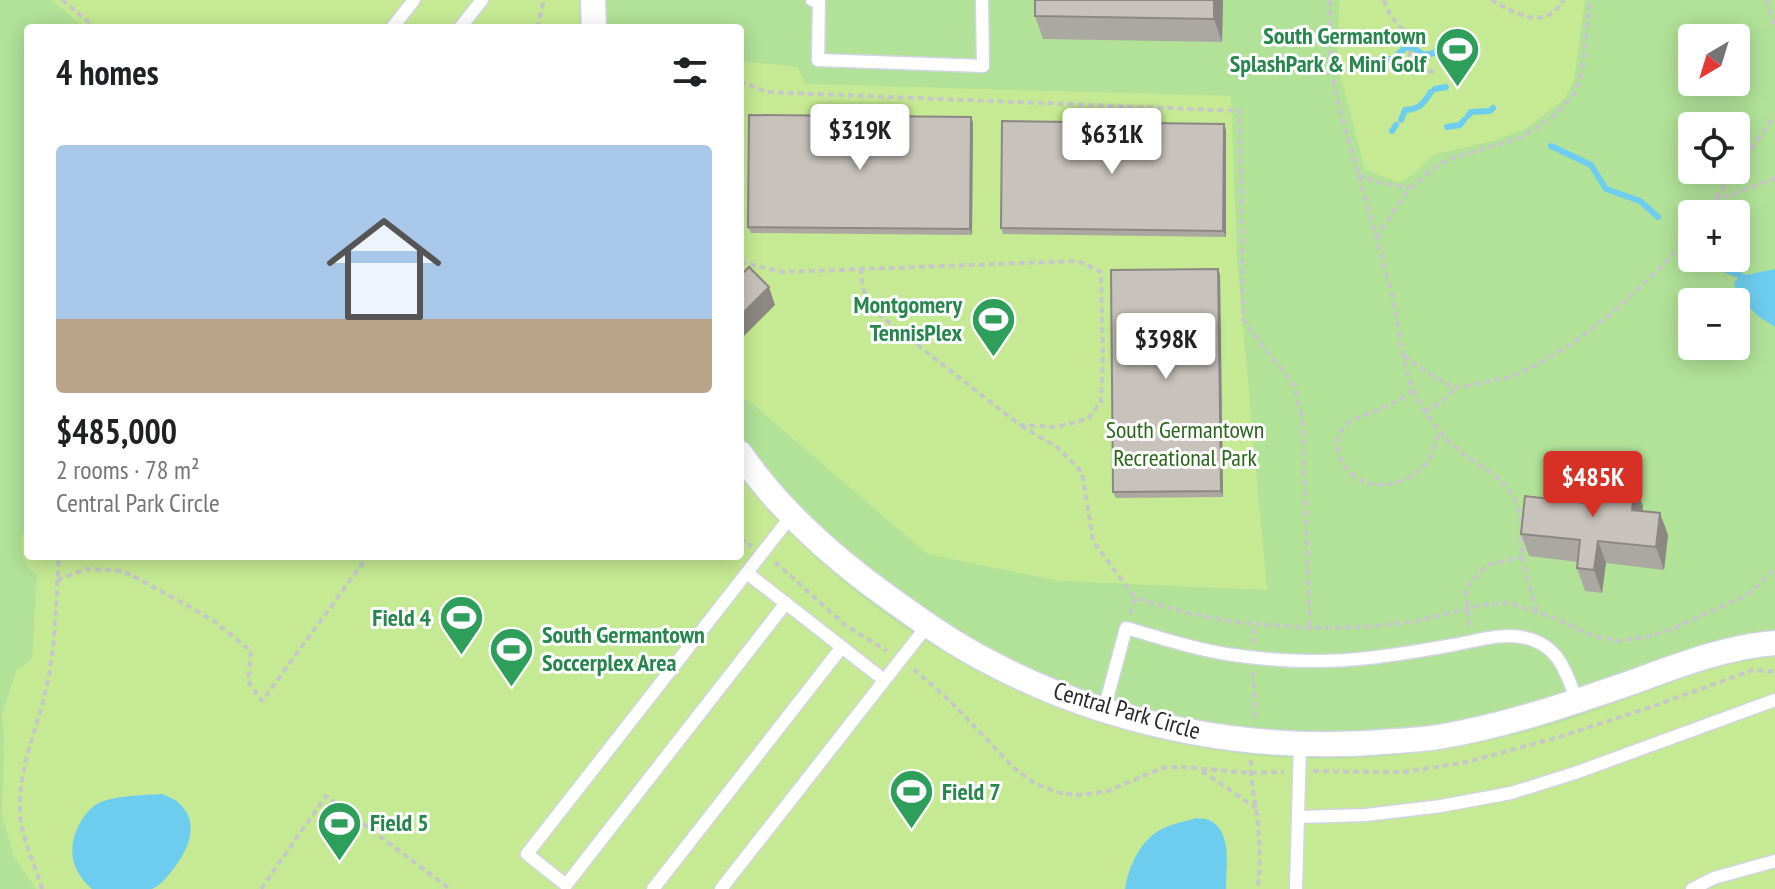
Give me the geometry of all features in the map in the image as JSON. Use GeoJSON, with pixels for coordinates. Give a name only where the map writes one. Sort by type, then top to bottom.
{"type":"FeatureCollection","features":[{"type":"Feature","properties":{"kind":"street"},"geometry":{"type":"LineString","coordinates":[[593,0],[594,24]]}},
{"type":"Feature","properties":{"kind":"street","name":"Central Park Circle"},"geometry":{"type":"LineString","coordinates":[[744,458],[792,515],[846,567],[927,626],[992,664],[1042,687],[1104,710],[1172,729],[1251,742],[1300,744],[1366,744],[1442,737],[1510,722],[1706,656],[1775,643]]}},
{"type":"Feature","properties":{"kind":"lane"},"geometry":{"type":"LineString","coordinates":[[395,24],[414,0]]}},
{"type":"Feature","properties":{"kind":"lane"},"geometry":{"type":"LineString","coordinates":[[463,24],[482,0]]}},
{"type":"Feature","properties":{"kind":"lane"},"geometry":{"type":"LineString","coordinates":[[812,0],[819,0],[818,60],[983,66],[982,0]]}},
{"type":"Feature","properties":{"kind":"lane"},"geometry":{"type":"LineString","coordinates":[[786,603],[566,885],[527,854],[792,515]]}},
{"type":"Feature","properties":{"kind":"lane"},"geometry":{"type":"LineString","coordinates":[[747,573],[884,680]]}},
{"type":"Feature","properties":{"kind":"lane"},"geometry":{"type":"LineString","coordinates":[[721,889],[927,626]]}},
{"type":"Feature","properties":{"kind":"lane"},"geometry":{"type":"LineString","coordinates":[[1104,710],[1126,628],[1178,644],[1233,655],[1308,660],[1364,659],[1508,636],[1525,638],[1554,653],[1564,666],[1577,701]]}},
{"type":"Feature","properties":{"kind":"lane"},"geometry":{"type":"LineString","coordinates":[[653,889],[842,647]]}},
{"type":"Feature","properties":{"kind":"lane"},"geometry":{"type":"LineString","coordinates":[[1298,817],[1366,815],[1511,793],[1575,773],[1775,700]]}},
{"type":"Feature","properties":{"kind":"lane"},"geometry":{"type":"LineString","coordinates":[[1296,889],[1300,744]]}},
{"type":"Feature","properties":{"kind":"lane"},"geometry":{"type":"LineString","coordinates":[[1692,889],[1714,878],[1775,861]]}},
{"type":"Feature","properties":{"kind":"path"},"geometry":{"type":"LineString","coordinates":[[62,0],[91,24]]}},
{"type":"Feature","properties":{"kind":"path"},"geometry":{"type":"LineString","coordinates":[[538,24],[544,0]]}},
{"type":"Feature","properties":{"kind":"path"},"geometry":{"type":"LineString","coordinates":[[1330,0],[1331,67],[1413,390],[1440,432],[1509,489],[1518,506],[1522,527],[1520,546],[1537,613]]}},
{"type":"Feature","properties":{"kind":"path"},"geometry":{"type":"LineString","coordinates":[[1384,0],[1387,10],[1401,29],[1410,35],[1411,60],[1420,68],[1436,73]]}},
{"type":"Feature","properties":{"kind":"path"},"geometry":{"type":"LineString","coordinates":[[1491,0],[1516,13],[1544,19],[1556,11],[1564,0]]}},
{"type":"Feature","properties":{"kind":"path"},"geometry":{"type":"LineString","coordinates":[[1376,238],[1420,178],[1445,162],[1520,138],[1557,113],[1574,94],[1582,71],[1590,0]]}},
{"type":"Feature","properties":{"kind":"path"},"geometry":{"type":"LineString","coordinates":[[1766,0],[1775,27]]}},
{"type":"Feature","properties":{"kind":"path"},"geometry":{"type":"LineString","coordinates":[[744,83],[766,92],[1240,111],[1243,320],[1295,387],[1302,418],[1310,628]]}},
{"type":"Feature","properties":{"kind":"path"},"geometry":{"type":"LineString","coordinates":[[1714,200],[1775,116]]}},
{"type":"Feature","properties":{"kind":"path"},"geometry":{"type":"LineString","coordinates":[[1358,175],[1410,188]]}},
{"type":"Feature","properties":{"kind":"path"},"geometry":{"type":"LineString","coordinates":[[1716,200],[1775,178]]}},
{"type":"Feature","properties":{"kind":"path"},"geometry":{"type":"LineString","coordinates":[[1425,412],[1455,388],[1511,377],[1573,343],[1649,280],[1678,248]]}},
{"type":"Feature","properties":{"kind":"path"},"geometry":{"type":"LineString","coordinates":[[744,263],[782,272],[1078,261],[1101,272],[1101,402],[1088,419],[1056,427],[1020,425]]}},
{"type":"Feature","properties":{"kind":"path"},"geometry":{"type":"LineString","coordinates":[[861,269],[863,289],[874,311],[1020,425],[1057,447],[1082,472],[1093,541],[1135,598],[1188,613],[1254,624],[1310,628],[1412,622],[1483,605],[1509,603],[1557,619],[1593,636],[1619,641],[1672,629],[1745,596],[1775,568]]}},
{"type":"Feature","properties":{"kind":"path"},"geometry":{"type":"LineString","coordinates":[[1402,355],[1455,388]]}},
{"type":"Feature","properties":{"kind":"path"},"geometry":{"type":"LineString","coordinates":[[1413,390],[1386,407],[1354,418],[1344,426],[1337,436],[1337,449],[1343,465],[1358,479],[1372,485],[1406,479],[1422,468],[1433,455],[1435,440],[1440,432]]}},
{"type":"Feature","properties":{"kind":"path"},"geometry":{"type":"LineString","coordinates":[[1471,642],[1466,588],[1487,565],[1522,557]]}},
{"type":"Feature","properties":{"kind":"path"},"geometry":{"type":"LineString","coordinates":[[42,889],[20,813],[23,771],[52,658],[59,560]]}},
{"type":"Feature","properties":{"kind":"path"},"geometry":{"type":"LineString","coordinates":[[57,580],[86,569],[123,571],[214,621],[251,651],[248,681],[262,701],[365,560]]}},
{"type":"Feature","properties":{"kind":"path"},"geometry":{"type":"LineString","coordinates":[[1126,628],[1135,598]]}},
{"type":"Feature","properties":{"kind":"path"},"geometry":{"type":"LineString","coordinates":[[1254,624],[1255,719],[1251,773],[1260,864],[1258,889]]}},
{"type":"Feature","properties":{"kind":"path"},"geometry":{"type":"LineString","coordinates":[[1199,768],[1256,808]]}},
{"type":"Feature","properties":{"kind":"path"},"geometry":{"type":"LineString","coordinates":[[261,889],[326,796],[450,889]]}},
{"type":"Feature","properties":{"kind":"green space","name":"South Germantown Recreational Park"},"geometry":{"type":"Polygon","coordinates":[[[0,0],[1775,0],[1775,889],[0,889],[0,0]]]}},
{"type":"Feature","properties":{"kind":"green space"},"geometry":{"type":"Polygon","coordinates":[[[52,0],[579,0],[580,24],[79,24],[52,0]]]}},
{"type":"Feature","properties":{"kind":"green space","name":"South Germantown SplashPark & Mini Golf"},"geometry":{"type":"Polygon","coordinates":[[[1339,0],[1585,0],[1574,80],[1565,98],[1525,129],[1496,140],[1433,155],[1410,177],[1398,182],[1365,170],[1338,67],[1339,0]]]}},
{"type":"Feature","properties":{"kind":"green space","name":"Montgomery TennisPlex"},"geometry":{"type":"Polygon","coordinates":[[[744,61],[798,67],[805,84],[1231,96],[1237,259],[1267,590],[1060,581],[927,554],[744,399],[744,61]]]}},
{"type":"Feature","properties":{"kind":"green space","name":"South Germantown Soccerplex Area"},"geometry":{"type":"Polygon","coordinates":[[[744,480],[783,526],[827,567],[924,640],[976,670],[1086,718],[1144,735],[1203,748],[1283,758],[1381,756],[1477,743],[1570,719],[1709,670],[1775,657],[1775,889],[36,889],[14,857],[2,815],[2,715],[16,671],[32,659],[37,576],[24,560],[744,560],[744,480]]]}},
{"type":"Feature","properties":{"kind":"green space","name":"South Germantown Soccerplex Area"},"geometry":{"type":"Polygon","coordinates":[[[24,531],[24,559],[21,545],[24,531]]]}},
{"type":"Feature","properties":{"kind":"water"},"geometry":{"type":"Polygon","coordinates":[[[1775,269],[1775,327],[1750,308],[1750,288],[1735,288],[1734,283],[1741,276],[1775,269]]]}},
{"type":"Feature","properties":{"kind":"water"},"geometry":{"type":"Polygon","coordinates":[[[162,794],[179,803],[191,827],[188,843],[175,867],[152,889],[92,889],[76,868],[72,852],[84,816],[104,801],[162,794]]]}},
{"type":"Feature","properties":{"kind":"water"},"geometry":{"type":"Polygon","coordinates":[[[1196,818],[1209,820],[1222,832],[1226,851],[1226,889],[1125,889],[1132,864],[1153,835],[1164,828],[1196,818]]]}},
{"type":"Feature","properties":{"kind":"building"},"geometry":{"type":"Polygon","coordinates":[[[1035,0],[1214,0],[1214,19],[1035,16],[1035,0]]]}},
{"type":"Feature","properties":{"kind":"building"},"geometry":{"type":"Polygon","coordinates":[[[749,115],[971,117],[970,229],[748,227],[749,115]]]}},
{"type":"Feature","properties":{"kind":"building"},"geometry":{"type":"Polygon","coordinates":[[[1002,121],[1224,124],[1223,231],[1001,228],[1002,121]]]}},
{"type":"Feature","properties":{"kind":"building"},"geometry":{"type":"Polygon","coordinates":[[[749,267],[769,287],[744,312],[744,272],[749,267]]]}},
{"type":"Feature","properties":{"kind":"building"},"geometry":{"type":"Polygon","coordinates":[[[1218,269],[1221,491],[1113,492],[1111,270],[1218,269]]]}},
{"type":"Feature","properties":{"kind":"building"},"geometry":{"type":"Polygon","coordinates":[[[1587,478],[1635,484],[1632,510],[1660,513],[1656,547],[1598,541],[1594,570],[1577,568],[1580,540],[1521,534],[1525,496],[1585,503],[1587,478]]]}},
{"type":"Feature","properties":{"kind":"waterway"},"geometry":{"type":"LineString","coordinates":[[1397,55],[1406,47],[1424,55],[1434,53],[1441,45],[1462,46]]}},
{"type":"Feature","properties":{"kind":"waterway"},"geometry":{"type":"LineString","coordinates":[[1384,59],[1392,59]]}},
{"type":"Feature","properties":{"kind":"waterway"},"geometry":{"type":"LineString","coordinates":[[1435,89],[1446,87]]}},
{"type":"Feature","properties":{"kind":"waterway"},"geometry":{"type":"LineString","coordinates":[[1401,120],[1405,110],[1421,105],[1431,92]]}},
{"type":"Feature","properties":{"kind":"waterway"},"geometry":{"type":"LineString","coordinates":[[1468,116],[1471,112],[1490,111],[1493,108]]}},
{"type":"Feature","properties":{"kind":"waterway"},"geometry":{"type":"LineString","coordinates":[[1447,127],[1460,125],[1464,120]]}},
{"type":"Feature","properties":{"kind":"waterway"},"geometry":{"type":"LineString","coordinates":[[1392,131],[1396,125]]}},
{"type":"Feature","properties":{"kind":"waterway"},"geometry":{"type":"LineString","coordinates":[[1551,146],[1591,165],[1606,189],[1640,201],[1658,217]]}},
{"type":"Feature","properties":{"kind":"waterway"},"geometry":{"type":"LineString","coordinates":[[1731,272],[1749,279]]}},
{"type":"Feature","properties":{"kind":"place","name":"South Germantown SplashPark & Mini Golf"},"geometry":{"type":"Point","coordinates":[1457,89]}},
{"type":"Feature","properties":{"kind":"place","name":"Montgomery TennisPlex"},"geometry":{"type":"Point","coordinates":[993,358]}},
{"type":"Feature","properties":{"kind":"place","name":"Field 4"},"geometry":{"type":"Point","coordinates":[462,657]}},
{"type":"Feature","properties":{"kind":"place","name":"South Germantown Soccerplex Area"},"geometry":{"type":"Point","coordinates":[511,688]}},
{"type":"Feature","properties":{"kind":"place","name":"Field 7"},"geometry":{"type":"Point","coordinates":[911,831]}},
{"type":"Feature","properties":{"kind":"place","name":"Field 5"},"geometry":{"type":"Point","coordinates":[339,862]}}]}
